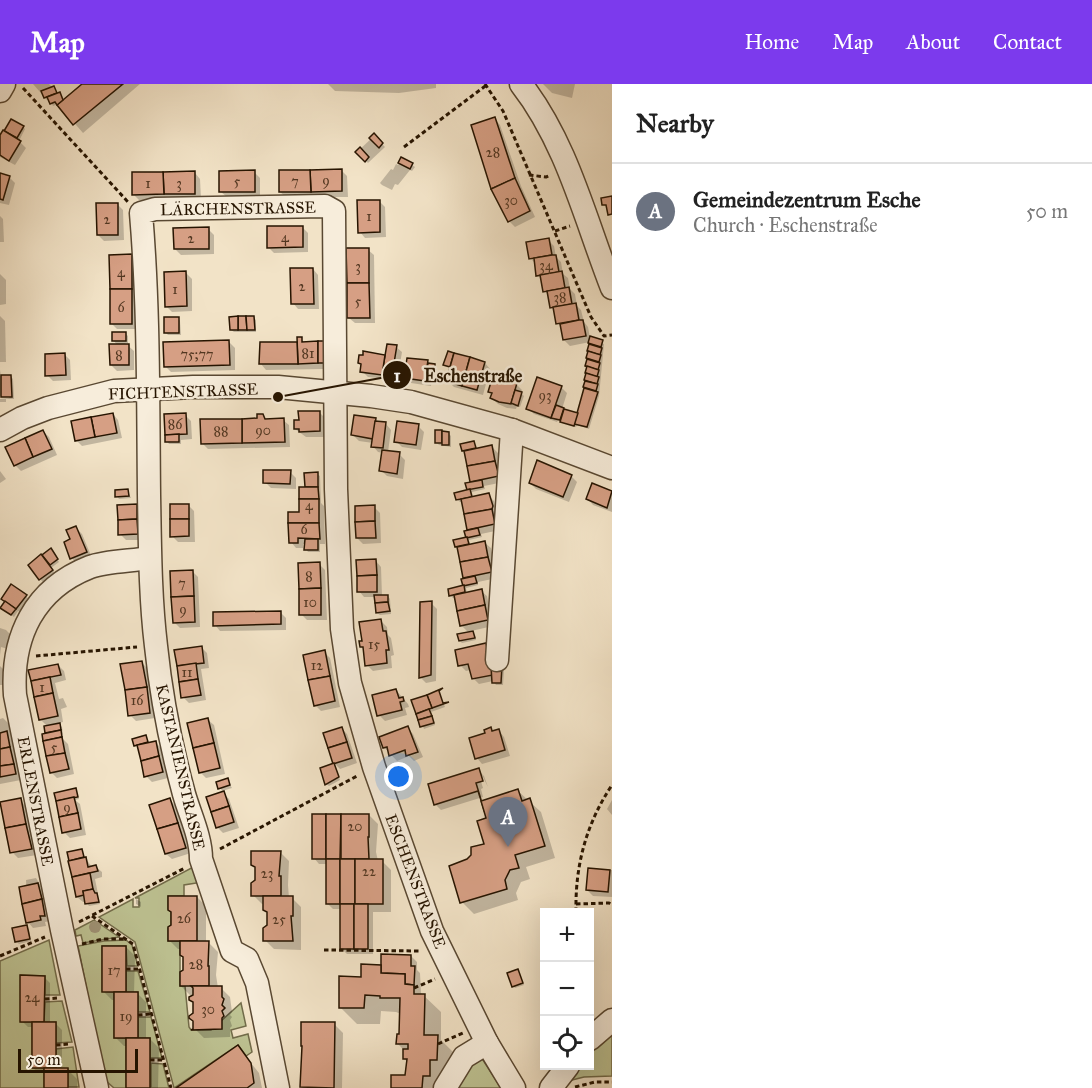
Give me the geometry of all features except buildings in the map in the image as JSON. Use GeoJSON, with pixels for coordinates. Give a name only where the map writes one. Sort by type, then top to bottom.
{"type":"FeatureCollection","features":[{"type":"Feature","properties":{"kind":"street"},"geometry":{"type":"LineString","coordinates":[[0,91],[4,84]]}},
{"type":"Feature","properties":{"kind":"street"},"geometry":{"type":"LineString","coordinates":[[521,84],[550,127],[612,288]]}},
{"type":"Feature","properties":{"kind":"street","name":"LÄRCHENSTRASSE"},"geometry":{"type":"LineString","coordinates":[[141,213],[155,209],[325,206],[334,211]]}},
{"type":"Feature","properties":{"kind":"street","name":"ESCHENSTRASSE"},"geometry":{"type":"LineString","coordinates":[[334,211],[334,392],[342,629],[350,683],[400,846],[432,931],[483,1035],[514,1088]]}},
{"type":"Feature","properties":{"kind":"street","name":"KASTANIENSTRASSE"},"geometry":{"type":"LineString","coordinates":[[141,213],[148,389],[149,558],[156,646],[167,717],[184,793],[201,848],[201,859],[232,951],[247,959],[257,983],[278,1088]]}},
{"type":"Feature","properties":{"kind":"street","name":"FICHTENSTRASSE"},"geometry":{"type":"LineString","coordinates":[[0,430],[22,418],[72,401],[114,391],[278,387],[411,402],[512,430],[612,468]]}},
{"type":"Feature","properties":{"kind":"street"},"geometry":{"type":"LineString","coordinates":[[497,660],[512,430]]}},
{"type":"Feature","properties":{"kind":"street","name":"ERLENSTRASSE"},"geometry":{"type":"LineString","coordinates":[[97,1088],[66,947],[15,695],[14,678],[25,625],[34,609],[60,583],[92,567],[149,558]]}},
{"type":"Feature","properties":{"kind":"street"},"geometry":{"type":"LineString","coordinates":[[594,1036],[612,1020]]}},
{"type":"Feature","properties":{"kind":"street"},"geometry":{"type":"LineString","coordinates":[[445,1088],[464,1057],[483,1035]]}},
{"type":"Feature","properties":{"kind":"street"},"geometry":{"type":"LineString","coordinates":[[551,1088],[564,1070]]}},
{"type":"Feature","properties":{"kind":"path"},"geometry":{"type":"LineString","coordinates":[[20,84],[122,197],[141,213]]}},
{"type":"Feature","properties":{"kind":"path"},"geometry":{"type":"LineString","coordinates":[[404,147],[487,84],[503,111],[591,317],[604,336],[612,335]]}},
{"type":"Feature","properties":{"kind":"path"},"geometry":{"type":"LineString","coordinates":[[555,231],[567,227]]}},
{"type":"Feature","properties":{"kind":"path"},"geometry":{"type":"LineString","coordinates":[[17,657],[156,646]]}},
{"type":"Feature","properties":{"kind":"path"},"geometry":{"type":"LineString","coordinates":[[576,908],[582,851],[594,817],[612,784]]}},
{"type":"Feature","properties":{"kind":"path"},"geometry":{"type":"LineString","coordinates":[[576,904],[609,903],[612,905]]}},
{"type":"Feature","properties":{"kind":"path"},"geometry":{"type":"LineString","coordinates":[[92,916],[133,944],[171,1088]]}},
{"type":"Feature","properties":{"kind":"path"},"geometry":{"type":"LineString","coordinates":[[0,956],[42,939]]}},
{"type":"Feature","properties":{"kind":"path"},"geometry":{"type":"LineString","coordinates":[[66,947],[103,939],[126,939]]}},
{"type":"Feature","properties":{"kind":"path"},"geometry":{"type":"LineString","coordinates":[[324,950],[442,951]]}},
{"type":"Feature","properties":{"kind":"path"},"geometry":{"type":"LineString","coordinates":[[126,969],[139,969]]}},
{"type":"Feature","properties":{"kind":"path"},"geometry":{"type":"LineString","coordinates":[[138,1015],[152,1014]]}},
{"type":"Feature","properties":{"kind":"path"},"geometry":{"type":"LineString","coordinates":[[438,1044],[483,1035]]}},
{"type":"Feature","properties":{"kind":"path"},"geometry":{"type":"LineString","coordinates":[[150,1060],[164,1060]]}},
{"type":"Feature","properties":{"kind":"path"},"geometry":{"type":"LineString","coordinates":[[570,1088],[595,1082],[612,1082]]}},
{"type":"Feature","properties":{"kind":"green space"},"geometry":{"type":"Polygon","coordinates":[[[197,865],[203,882],[184,885],[184,896],[168,896],[171,925],[168,928],[168,941],[180,941],[180,986],[185,986],[189,1027],[191,1030],[211,1030],[241,1003],[246,1026],[231,1030],[233,1038],[248,1034],[252,1052],[246,1056],[238,1045],[174,1088],[135,942],[99,917],[133,899],[133,907],[139,907],[139,898],[135,898],[197,865]]]}},
{"type":"Feature","properties":{"kind":"green space"},"geometry":{"type":"Polygon","coordinates":[[[94,920],[119,937],[83,943],[81,935],[76,936],[75,930],[94,920]]]}},
{"type":"Feature","properties":{"kind":"green space"},"geometry":{"type":"Polygon","coordinates":[[[49,940],[60,995],[45,995],[45,976],[21,975],[21,1022],[32,1022],[32,1068],[44,1068],[44,1088],[0,1088],[0,961],[49,940]]]}},
{"type":"Feature","properties":{"kind":"green space"},"geometry":{"type":"Polygon","coordinates":[[[126,940],[132,945],[138,966],[127,966],[126,946],[102,946],[102,991],[114,992],[114,1038],[126,1038],[126,1088],[114,1088],[105,1080],[78,946],[126,940]]]}},
{"type":"Feature","properties":{"kind":"green space"},"geometry":{"type":"Polygon","coordinates":[[[126,971],[138,971],[150,1012],[138,1012],[138,992],[126,992],[126,971]]]}},
{"type":"Feature","properties":{"kind":"green space"},"geometry":{"type":"Polygon","coordinates":[[[62,1001],[72,1042],[56,1043],[56,1022],[44,1022],[45,1002],[62,1001]]]}},
{"type":"Feature","properties":{"kind":"green space"},"geometry":{"type":"Polygon","coordinates":[[[138,1017],[151,1017],[162,1058],[150,1058],[150,1038],[138,1038],[138,1017]]]}},
{"type":"Feature","properties":{"kind":"green space"},"geometry":{"type":"Polygon","coordinates":[[[612,1031],[612,1076],[584,1077],[568,1081],[575,1070],[594,1070],[594,1047],[612,1031]]]}},
{"type":"Feature","properties":{"kind":"green space"},"geometry":{"type":"Polygon","coordinates":[[[73,1047],[79,1087],[68,1087],[68,1069],[56,1068],[56,1049],[73,1047]]]}},
{"type":"Feature","properties":{"kind":"green space"},"geometry":{"type":"Polygon","coordinates":[[[471,1057],[483,1060],[501,1088],[450,1088],[471,1057]]]}},
{"type":"Feature","properties":{"kind":"green space"},"geometry":{"type":"Polygon","coordinates":[[[151,1063],[163,1064],[169,1088],[151,1088],[151,1063]]]}},
{"type":"Feature","properties":{"kind":"place","name":"Eschenstraße"},"geometry":{"type":"Point","coordinates":[278,397]}},
{"type":"Feature","properties":{"kind":"place","name":"Gemeindezentrum Esche"},"geometry":{"type":"Point","coordinates":[508,847]}}]}
